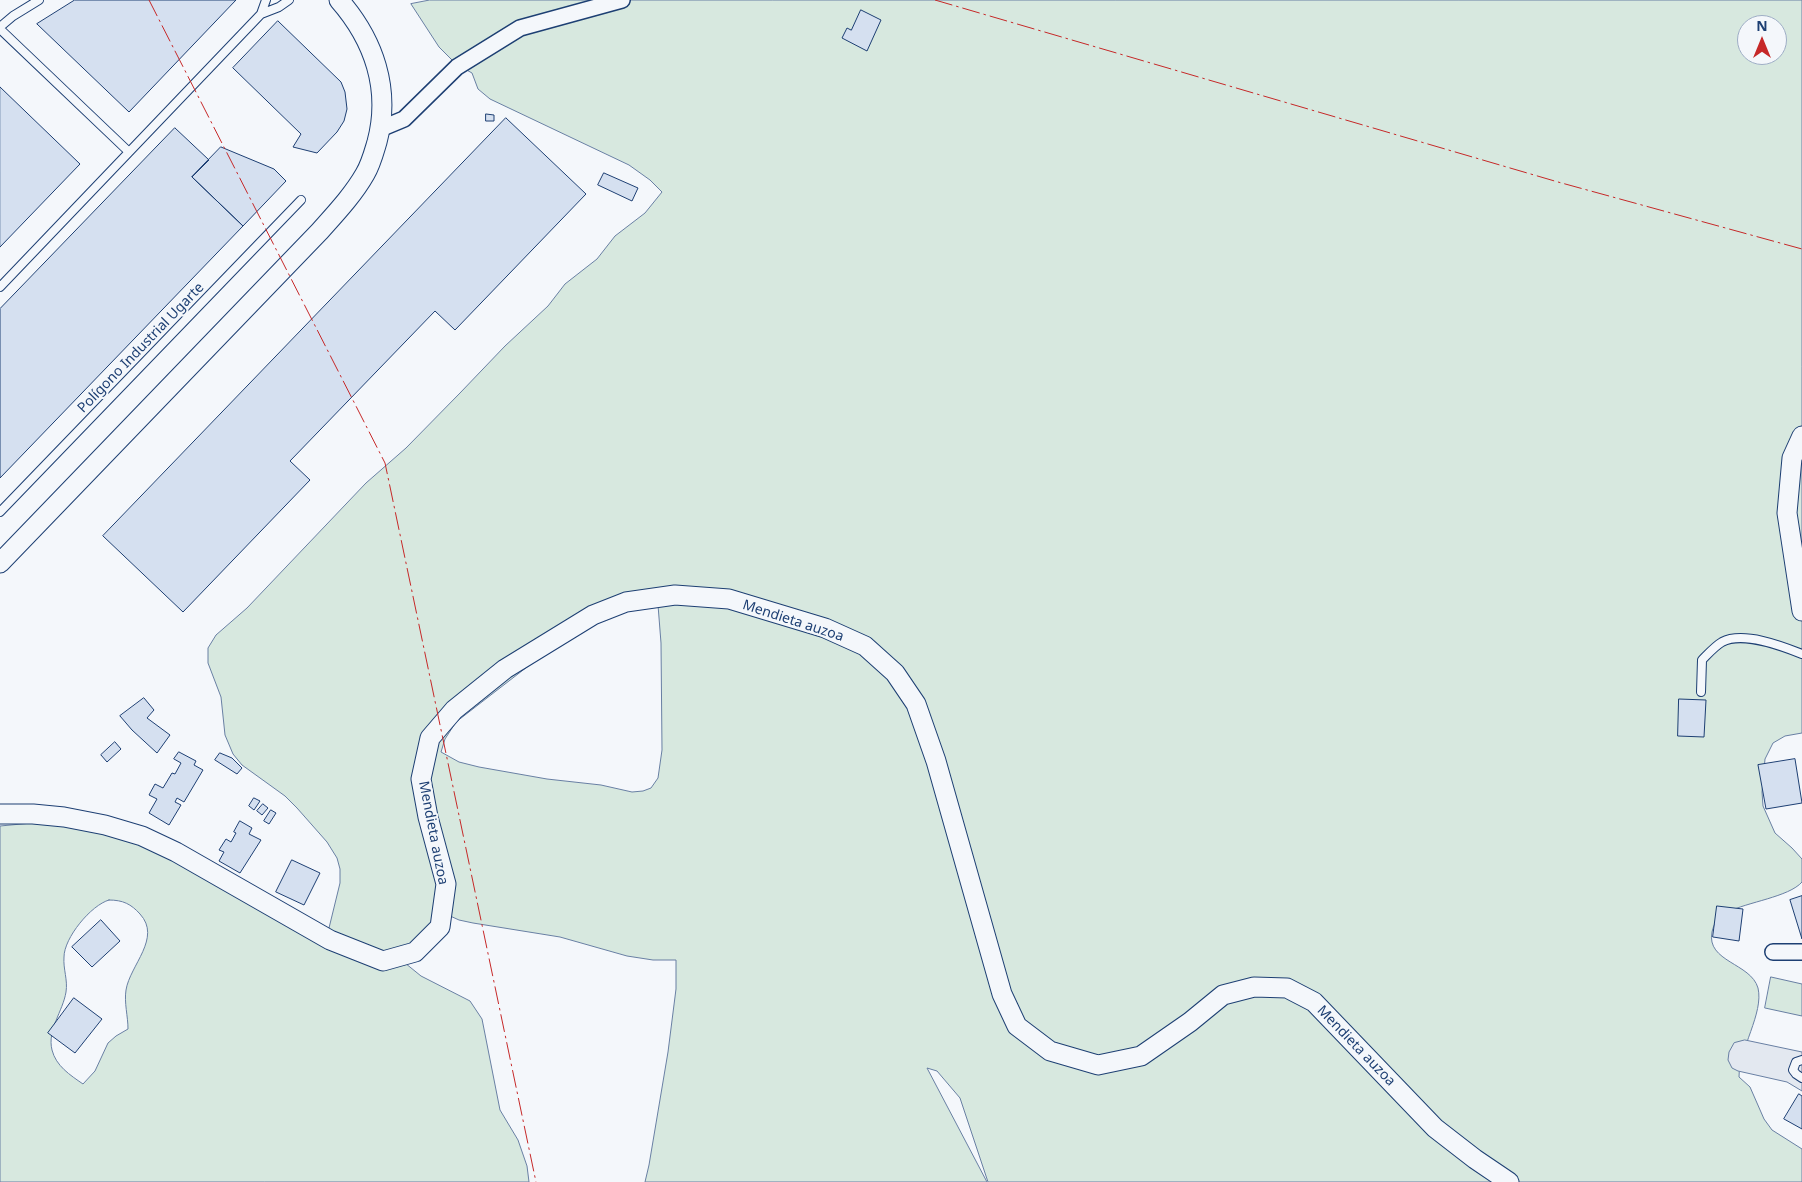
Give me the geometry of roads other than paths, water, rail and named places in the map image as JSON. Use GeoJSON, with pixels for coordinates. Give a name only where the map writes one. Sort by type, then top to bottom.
{"type":"FeatureCollection","features":[{"type":"Feature","properties":{"kind":"street"},"geometry":{"type":"LineString","coordinates":[[0,563],[320,231],[354,192],[374,154],[382,110],[381,84],[376,61],[366,38],[354,17],[339,0]]}},
{"type":"Feature","properties":{"kind":"street"},"geometry":{"type":"LineString","coordinates":[[380,129],[404,119],[457,67],[520,28],[622,0]]}},
{"type":"Feature","properties":{"kind":"street"},"geometry":{"type":"LineString","coordinates":[[1802,436],[1792,458],[1787,513],[1802,611]]}},
{"type":"Feature","properties":{"kind":"street","name":"Mendieta auzoa"},"geometry":{"type":"LineString","coordinates":[[0,814],[33,814],[104,824],[142,836],[176,852],[330,940],[383,961],[415,952],[440,927],[446,884],[428,817],[421,779],[430,738],[454,710],[505,669],[593,615],[626,602],[675,595],[728,599],[825,628],[865,646],[895,673],[916,704],[936,761],[1002,994],[1017,1026],[1050,1051],[1098,1064],[1141,1056],[1190,1022],[1223,995],[1254,987],[1287,988],[1314,1002],[1435,1128],[1509,1182]]}},
{"type":"Feature","properties":{"kind":"street"},"geometry":{"type":"LineString","coordinates":[[0,818],[33,814]]}},
{"type":"Feature","properties":{"kind":"street"},"geometry":{"type":"LineString","coordinates":[[1773,952],[1802,952]]}},
{"type":"Feature","properties":{"kind":"lane"},"geometry":{"type":"LineString","coordinates":[[40,0],[14,16],[0,28],[129,152]]}},
{"type":"Feature","properties":{"kind":"lane"},"geometry":{"type":"LineString","coordinates":[[0,287],[261,14],[266,0]]}},
{"type":"Feature","properties":{"kind":"lane"},"geometry":{"type":"LineString","coordinates":[[261,14],[279,7],[289,0]]}},
{"type":"Feature","properties":{"kind":"lane","name":"Polígono Industrial Ugarte"},"geometry":{"type":"LineString","coordinates":[[0,512],[301,200]]}},
{"type":"Feature","properties":{"kind":"lane"},"geometry":{"type":"LineString","coordinates":[[1701,692],[1702,660],[1723,641],[1752,639],[1778,645],[1802,654]]}},
{"type":"Feature","properties":{"kind":"lane"},"geometry":{"type":"LineString","coordinates":[[1802,1060],[1796,1062],[1793,1070],[1802,1078]]}}]}
